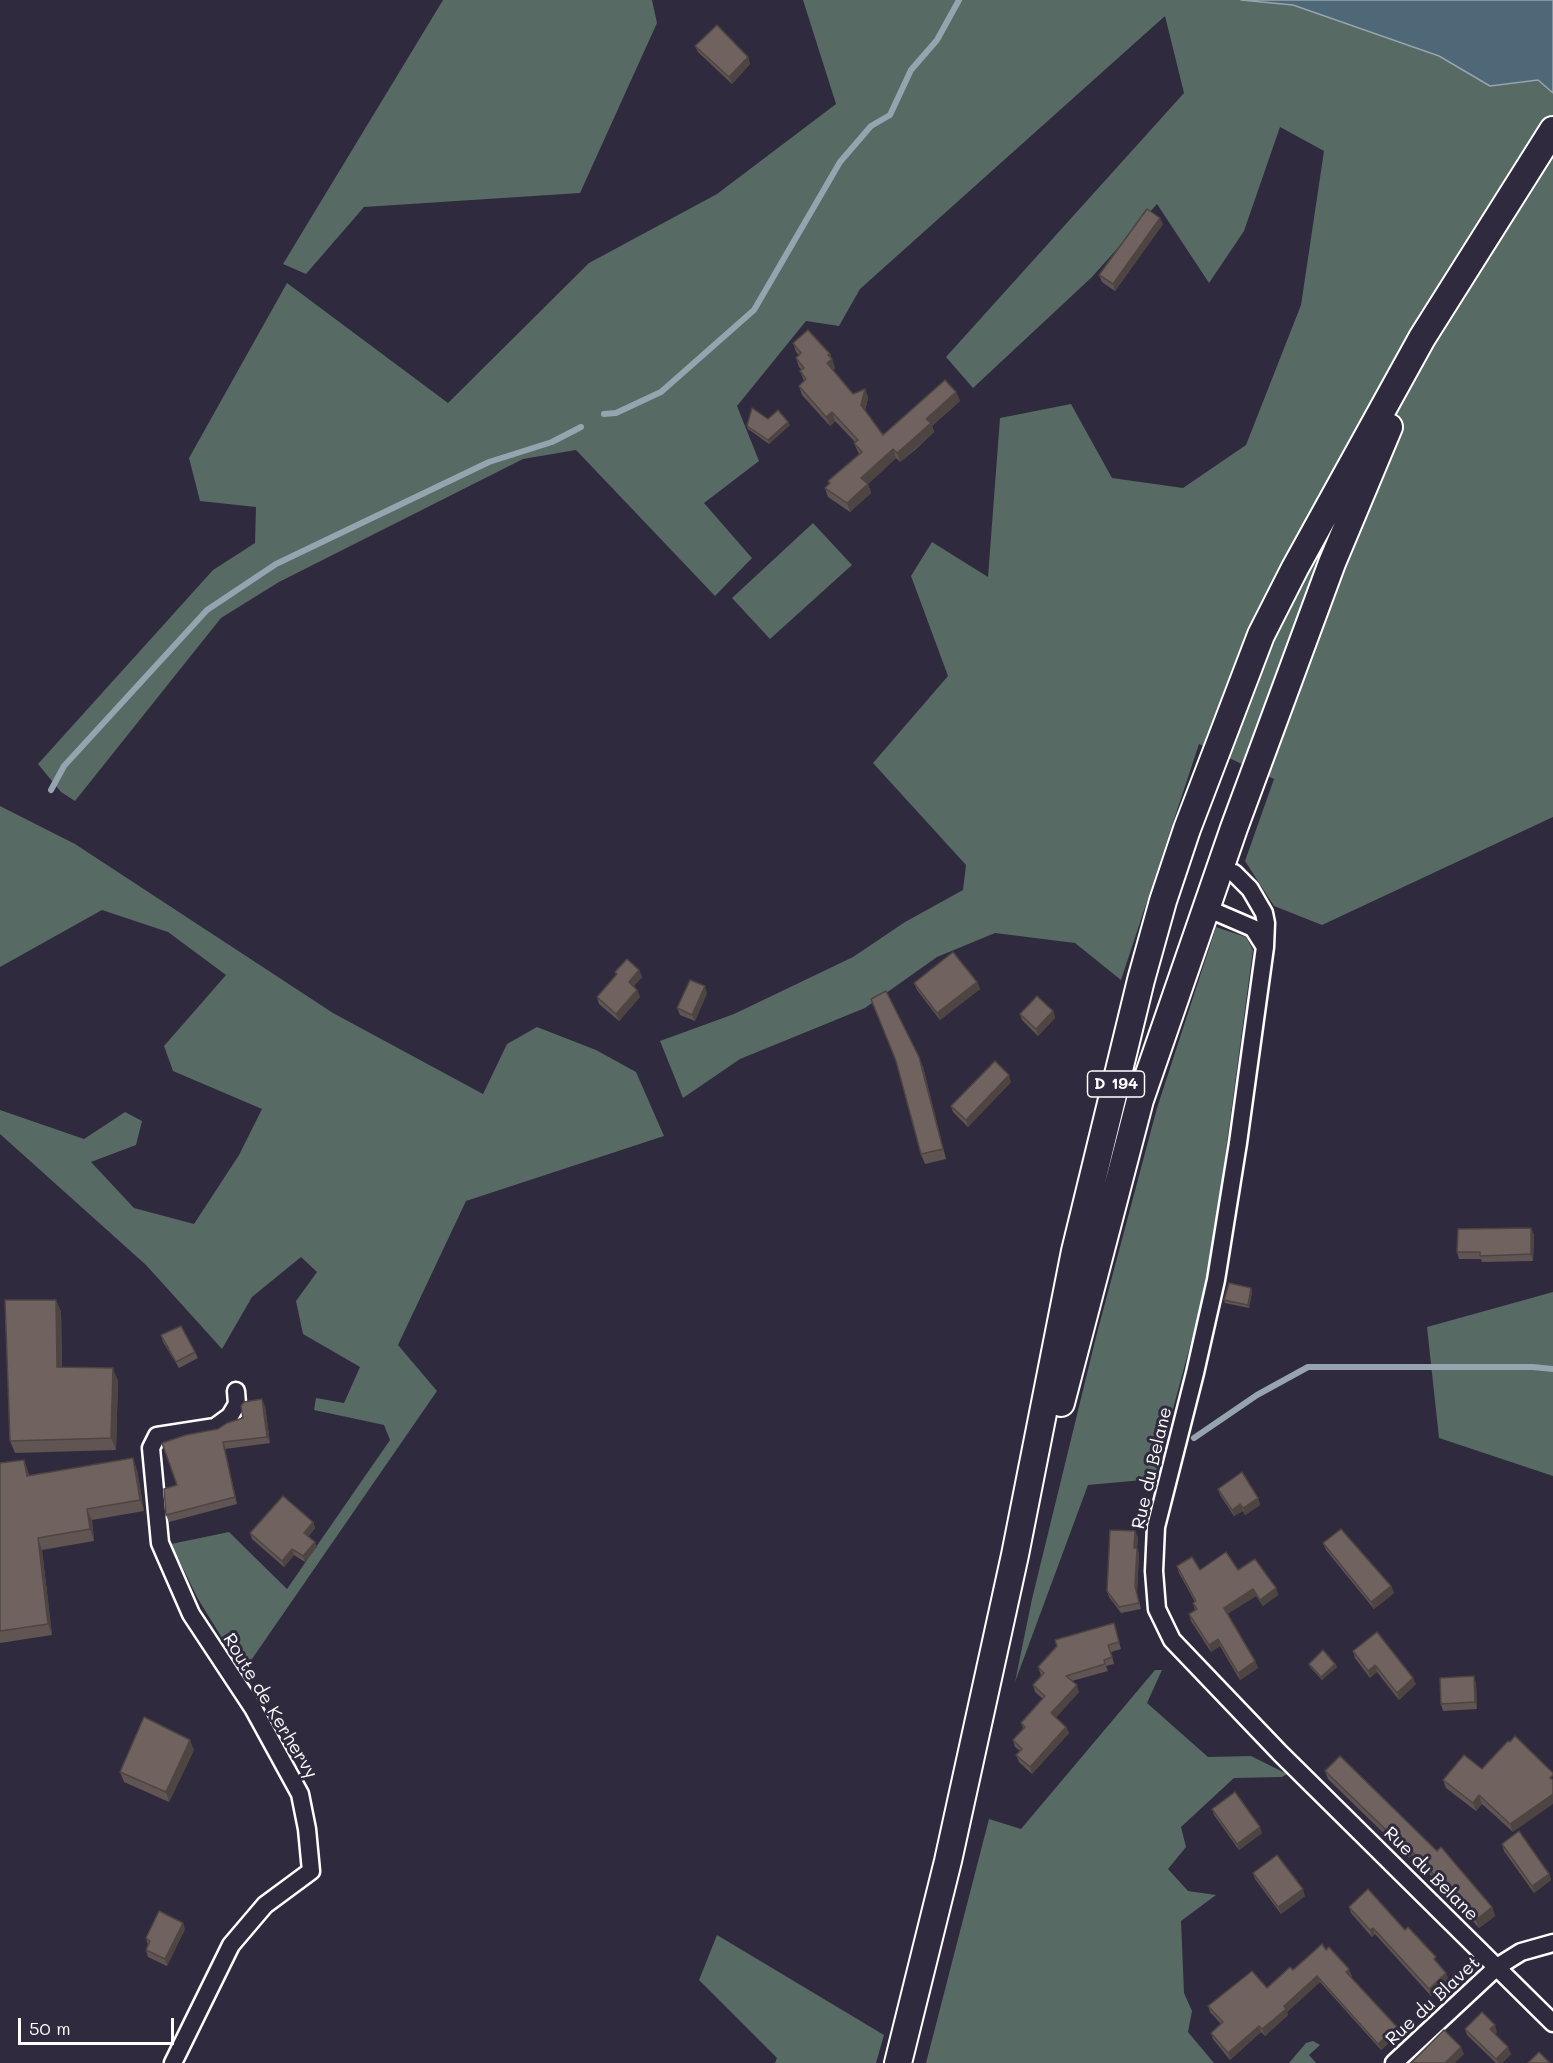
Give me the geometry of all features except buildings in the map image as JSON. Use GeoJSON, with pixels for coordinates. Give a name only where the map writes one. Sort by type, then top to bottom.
{"type":"FeatureCollection","features":[{"type":"Feature","properties":{"kind":"main road","name":"D 194"},"geometry":{"type":"LineString","coordinates":[[898,2063],[948,1861],[1013,1566],[1076,1251],[1141,980],[1180,849],[1261,635],[1290,577],[1422,338],[1553,130]]}},
{"type":"Feature","properties":{"kind":"main road","name":"D 194"},"geometry":{"type":"LineString","coordinates":[[903,2063],[935,1961],[1060,1408],[1140,1100],[1234,828],[1332,563],[1388,428],[1525,176]]}},
{"type":"Feature","properties":{"kind":"street","name":"Rue du Belane"},"geometry":{"type":"LineString","coordinates":[[1234,873],[1250,889],[1264,914],[1265,947],[1238,1143],[1216,1280],[1196,1373],[1156,1527],[1154,1571],[1157,1609],[1172,1640],[1275,1748],[1553,2023]]}},
{"type":"Feature","properties":{"kind":"street"},"geometry":{"type":"LineString","coordinates":[[1218,913],[1253,928],[1265,947]]}},
{"type":"Feature","properties":{"kind":"street","name":"Route de Kerhervy"},"geometry":{"type":"LineString","coordinates":[[173,2063],[231,1945],[265,1905],[311,1871],[307,1829],[300,1794],[253,1708],[191,1614],[160,1543],[151,1448],[157,1436],[215,1427],[230,1416],[237,1404],[236,1390]]}},
{"type":"Feature","properties":{"kind":"street","name":"Rue du Blavet"},"geometry":{"type":"LineString","coordinates":[[1395,2063],[1497,1967],[1521,1952],[1553,1943]]}},
{"type":"Feature","properties":{"kind":"green space"},"geometry":{"type":"Polygon","coordinates":[[[443,0],[652,0],[657,23],[580,193],[364,207],[306,274],[283,264],[443,0]]]}},
{"type":"Feature","properties":{"kind":"green space"},"geometry":{"type":"Polygon","coordinates":[[[803,0],[1553,0],[1538,80],[1553,93],[1553,817],[1322,925],[1274,906],[1245,861],[1274,779],[1199,744],[1121,980],[1075,943],[995,933],[937,957],[865,1008],[740,1059],[683,1098],[660,1041],[734,1014],[853,957],[905,922],[963,890],[966,865],[873,763],[948,676],[911,576],[932,542],[988,577],[1000,418],[1071,404],[1112,478],[1183,488],[1246,445],[1301,305],[1324,151],[1280,127],[1244,231],[1209,283],[1157,204],[1092,277],[973,388],[946,357],[1184,93],[1165,16],[860,289],[839,326],[806,321],[737,406],[759,461],[704,503],[752,558],[715,596],[576,450],[523,459],[279,582],[221,618],[75,801],[61,792],[38,764],[213,570],[255,543],[256,507],[200,501],[189,458],[287,283],[448,403],[589,263],[717,194],[836,104],[803,0]]]}},
{"type":"Feature","properties":{"kind":"green space"},"geometry":{"type":"Polygon","coordinates":[[[813,523],[852,565],[770,639],[732,598],[813,523]]]}},
{"type":"Feature","properties":{"kind":"green space"},"geometry":{"type":"Polygon","coordinates":[[[0,806],[75,844],[333,1013],[483,1094],[507,1044],[537,1027],[596,1050],[636,1072],[664,1136],[466,1201],[398,1345],[437,1391],[243,1672],[198,1599],[171,1544],[229,1532],[287,1589],[390,1440],[384,1425],[314,1410],[316,1398],[344,1403],[360,1367],[303,1334],[296,1301],[317,1272],[301,1257],[252,1297],[222,1349],[146,1265],[0,1134],[0,1110],[84,1139],[125,1112],[142,1121],[136,1145],[91,1162],[134,1208],[194,1224],[239,1155],[262,1109],[173,1071],[164,1046],[226,975],[168,932],[102,910],[0,967],[0,806]]]}},
{"type":"Feature","properties":{"kind":"green space"},"geometry":{"type":"Polygon","coordinates":[[[1216,927],[1246,937],[1253,950],[1209,1276],[1154,1479],[1088,1485],[1015,1682],[1032,1599],[1096,1337],[1157,1108],[1216,927]]]}},
{"type":"Feature","properties":{"kind":"green space"},"geometry":{"type":"Polygon","coordinates":[[[1553,1292],[1553,1476],[1439,1438],[1427,1327],[1553,1292]]]}},
{"type":"Feature","properties":{"kind":"green space"},"geometry":{"type":"Polygon","coordinates":[[[1155,1670],[1162,1670],[1147,1703],[1208,1757],[1251,1756],[1287,1774],[1282,1777],[1234,1778],[1181,1827],[1186,1847],[1168,1869],[1188,1891],[1216,1895],[1181,1921],[1184,1993],[1192,2011],[1188,2032],[1214,2063],[926,2063],[989,1819],[1021,1829],[1155,1670]]]}},
{"type":"Feature","properties":{"kind":"green space"},"geometry":{"type":"Polygon","coordinates":[[[717,1935],[884,2035],[876,2063],[775,2063],[777,2058],[699,1980],[717,1935]]]}},
{"type":"Feature","properties":{"kind":"green space"},"geometry":{"type":"Polygon","coordinates":[[[1313,2041],[1320,2045],[1309,2055],[1316,2063],[1289,2063],[1306,2043],[1313,2041]]]}},
{"type":"Feature","properties":{"kind":"water"},"geometry":{"type":"Polygon","coordinates":[[[1241,0],[1553,0],[1553,93],[1538,80],[1490,86],[1439,56],[1293,5],[1241,0]]]}},
{"type":"Feature","properties":{"kind":"waterway"},"geometry":{"type":"LineString","coordinates":[[604,414],[616,413],[661,392],[754,310],[840,162],[871,126],[890,115],[911,70],[937,40],[959,0]]}},
{"type":"Feature","properties":{"kind":"waterway"},"geometry":{"type":"LineString","coordinates":[[51,790],[64,766],[207,610],[276,564],[489,462],[552,442],[581,427]]}},
{"type":"Feature","properties":{"kind":"waterway"},"geometry":{"type":"LineString","coordinates":[[1194,1438],[1257,1395],[1308,1367],[1533,1367],[1553,1369]]}}]}
